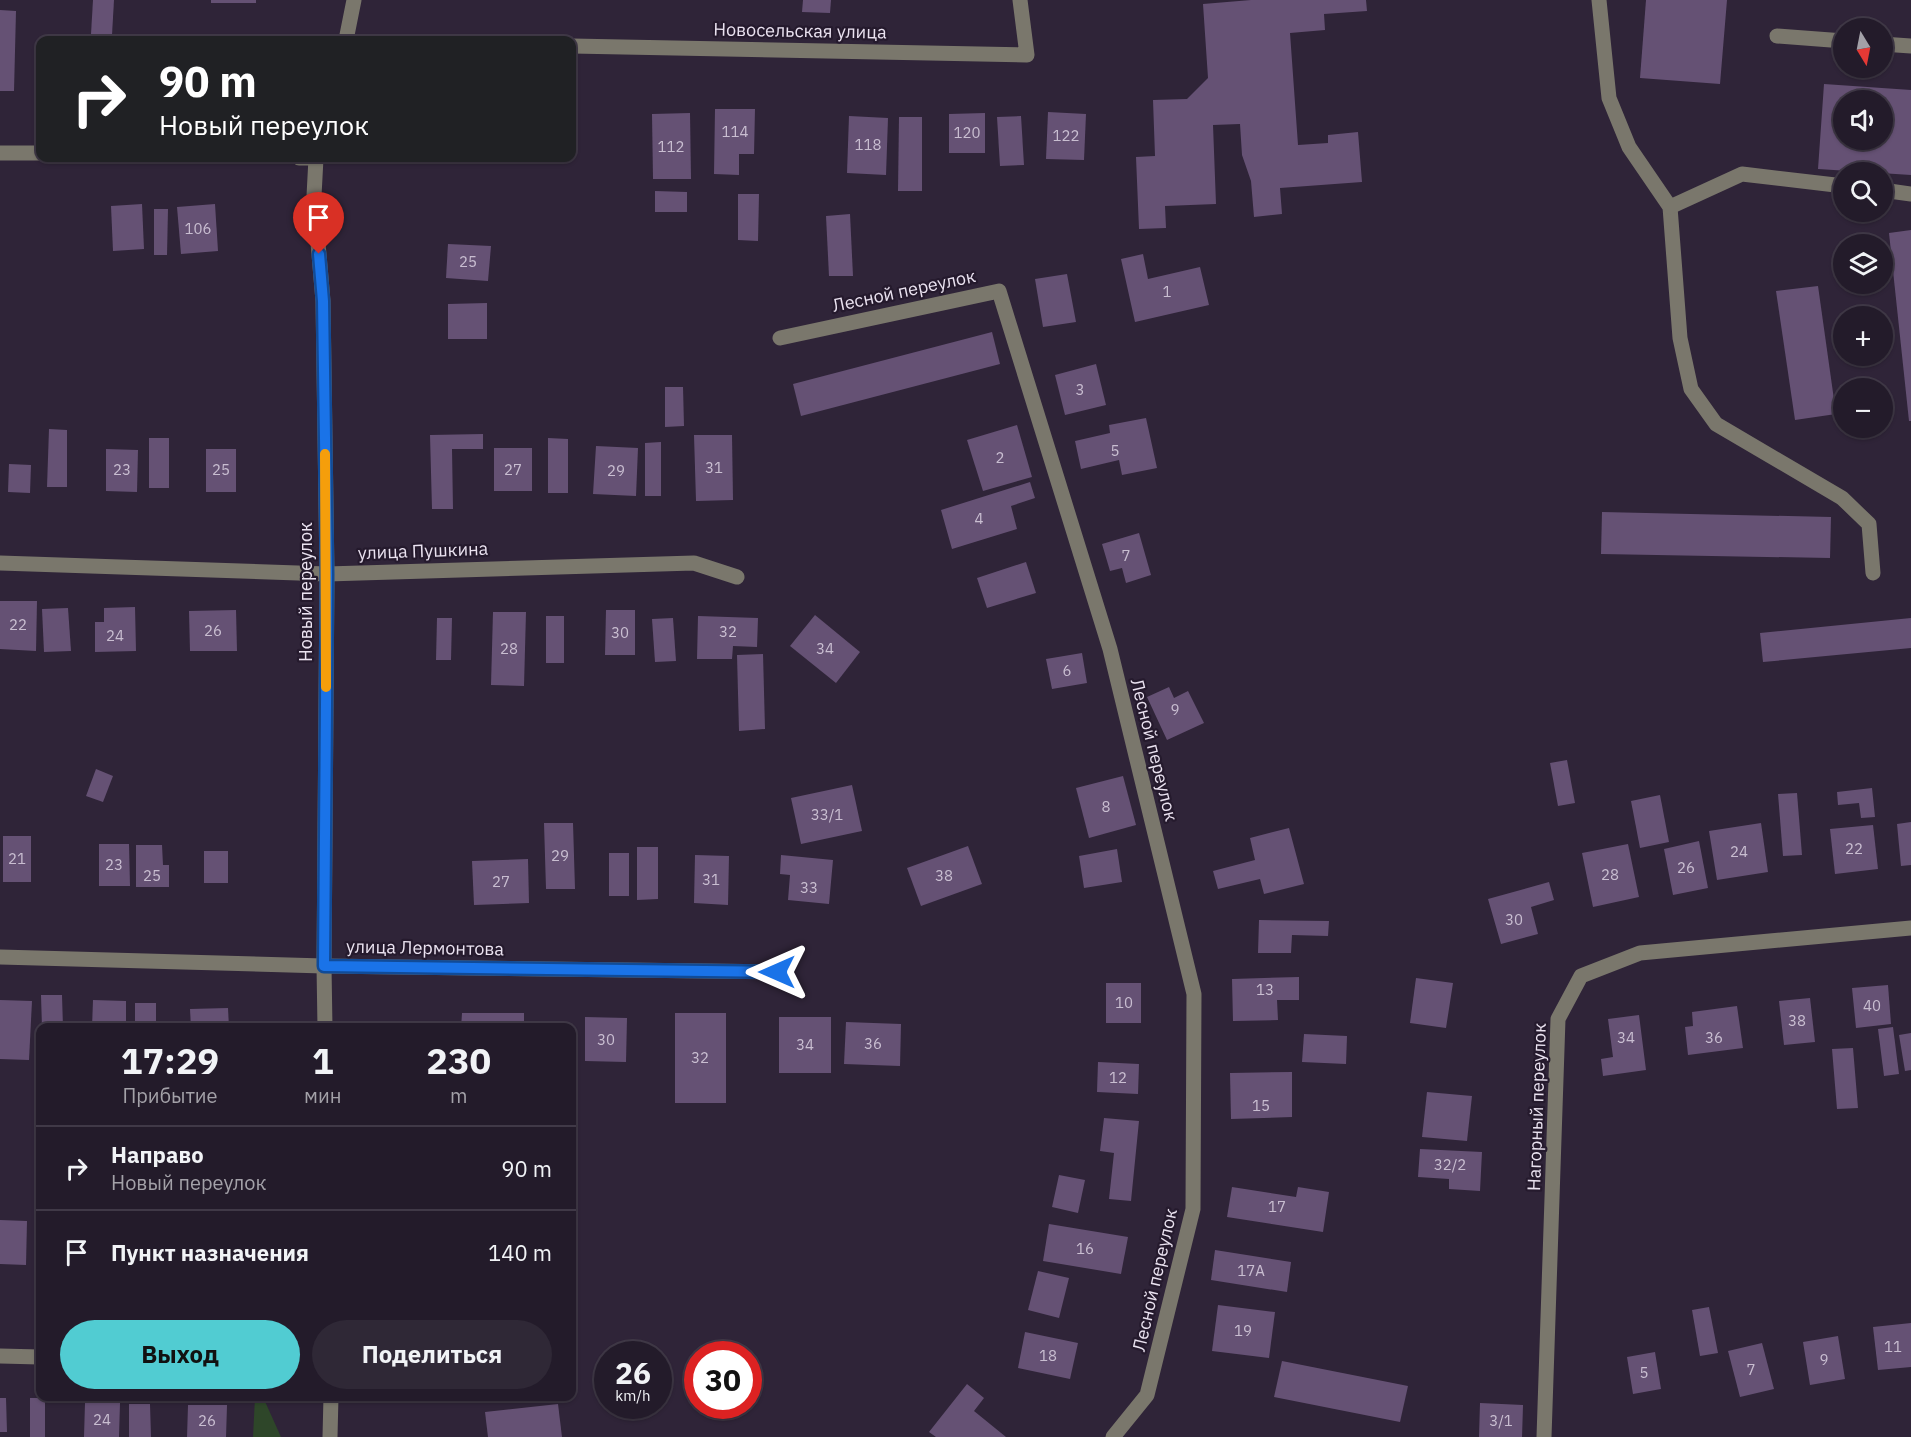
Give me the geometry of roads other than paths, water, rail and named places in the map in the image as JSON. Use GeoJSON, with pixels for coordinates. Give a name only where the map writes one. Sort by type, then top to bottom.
{"type":"FeatureCollection","features":[{"type":"Feature","properties":{"kind":"street"},"geometry":{"type":"LineString","coordinates":[[347,36],[354,0]]}},
{"type":"Feature","properties":{"kind":"street","name":"Новосельская улица"},"geometry":{"type":"LineString","coordinates":[[576,46],[1027,55],[1020,0]]}},
{"type":"Feature","properties":{"kind":"street"},"geometry":{"type":"LineString","coordinates":[[1599,0],[1609,98],[1629,147],[1670,207],[1680,338],[1691,388],[1716,424],[1842,498],[1869,524],[1872,573]]}},
{"type":"Feature","properties":{"kind":"street"},"geometry":{"type":"LineString","coordinates":[[1777,36],[1833,40]]}},
{"type":"Feature","properties":{"kind":"street"},"geometry":{"type":"LineString","coordinates":[[1893,45],[1911,46]]}},
{"type":"Feature","properties":{"kind":"street"},"geometry":{"type":"LineString","coordinates":[[0,153],[36,153]]}},
{"type":"Feature","properties":{"kind":"street","name":"Новый переулок"},"geometry":{"type":"LineString","coordinates":[[316,162],[314,196],[323,301],[327,574],[325,1023]]}},
{"type":"Feature","properties":{"kind":"street"},"geometry":{"type":"LineString","coordinates":[[1670,207],[1742,174],[1833,185]]}},
{"type":"Feature","properties":{"kind":"street"},"geometry":{"type":"LineString","coordinates":[[1893,192],[1911,194]]}},
{"type":"Feature","properties":{"kind":"street","name":"Лесной переулок"},"geometry":{"type":"LineString","coordinates":[[780,338],[999,291],[1110,649],[1194,994],[1193,1209],[1147,1395],[1113,1437]]}},
{"type":"Feature","properties":{"kind":"street","name":"улица Пушкина"},"geometry":{"type":"LineString","coordinates":[[0,563],[327,574],[694,563],[737,577]]}},
{"type":"Feature","properties":{"kind":"street","name":"Нагорный переулок"},"geometry":{"type":"LineString","coordinates":[[1544,1437],[1558,1019],[1581,976],[1640,953],[1911,928]]}},
{"type":"Feature","properties":{"kind":"street","name":"улица Лермонтова"},"geometry":{"type":"LineString","coordinates":[[0,957],[324,966],[777,972]]}},
{"type":"Feature","properties":{"kind":"street"},"geometry":{"type":"LineString","coordinates":[[0,1356],[36,1358]]}},
{"type":"Feature","properties":{"kind":"street"},"geometry":{"type":"LineString","coordinates":[[330,1437],[331,1401]]}}]}
